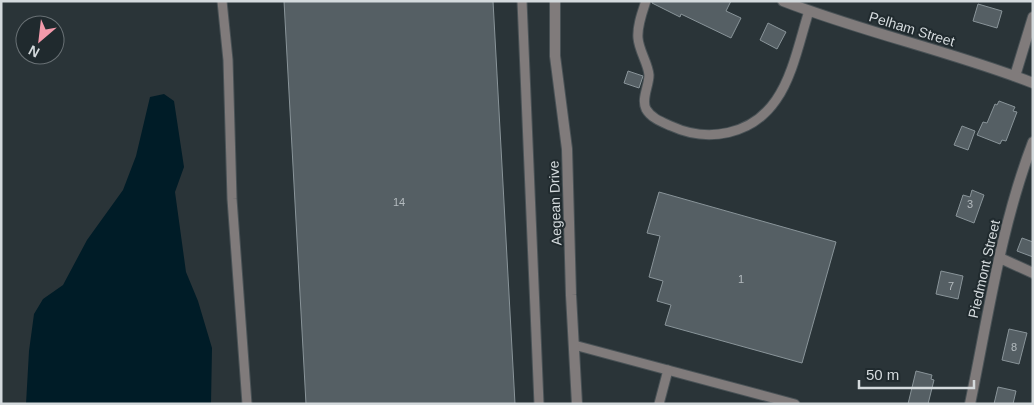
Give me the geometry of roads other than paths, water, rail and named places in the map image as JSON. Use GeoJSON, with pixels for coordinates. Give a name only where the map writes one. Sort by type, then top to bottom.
{"type":"FeatureCollection","features":[{"type":"Feature","properties":{"kind":"street","name":"Aegean Drive"},"geometry":{"type":"LineString","coordinates":[[555,1],[555,56],[567,149],[577,404]]}},
{"type":"Feature","properties":{"kind":"street","name":"Pelham Street"},"geometry":{"type":"LineString","coordinates":[[783,1],[866,30],[1033,83]]}},
{"type":"Feature","properties":{"kind":"street"},"geometry":{"type":"LineString","coordinates":[[1015,76],[1033,17]]}},
{"type":"Feature","properties":{"kind":"street","name":"Piedmont Street"},"geometry":{"type":"LineString","coordinates":[[970,404],[1000,258],[1022,170],[1033,142]]}},
{"type":"Feature","properties":{"kind":"street"},"geometry":{"type":"LineString","coordinates":[[1000,258],[1033,273]]}},
{"type":"Feature","properties":{"kind":"lane"},"geometry":{"type":"LineString","coordinates":[[222,1],[228,60],[232,199],[247,404]]}},
{"type":"Feature","properties":{"kind":"lane"},"geometry":{"type":"LineString","coordinates":[[522,1],[539,404]]}},
{"type":"Feature","properties":{"kind":"lane"},"geometry":{"type":"LineString","coordinates":[[646,1],[639,25],[638,39],[649,74],[644,102],[646,109],[652,116],[664,123],[699,135],[714,135],[749,126],[764,114],[776,100],[787,81],[810,11]]}},
{"type":"Feature","properties":{"kind":"lane"},"geometry":{"type":"LineString","coordinates":[[574,344],[795,404]]}},
{"type":"Feature","properties":{"kind":"lane"},"geometry":{"type":"LineString","coordinates":[[659,404],[668,370]]}},
{"type":"Feature","properties":{"kind":"water"},"geometry":{"type":"Polygon","coordinates":[[[164,94],[174,101],[184,167],[175,192],[186,272],[198,301],[212,348],[211,404],[26,404],[29,351],[34,314],[43,299],[63,285],[87,240],[123,190],[136,156],[150,97],[164,94]]]}}]}
